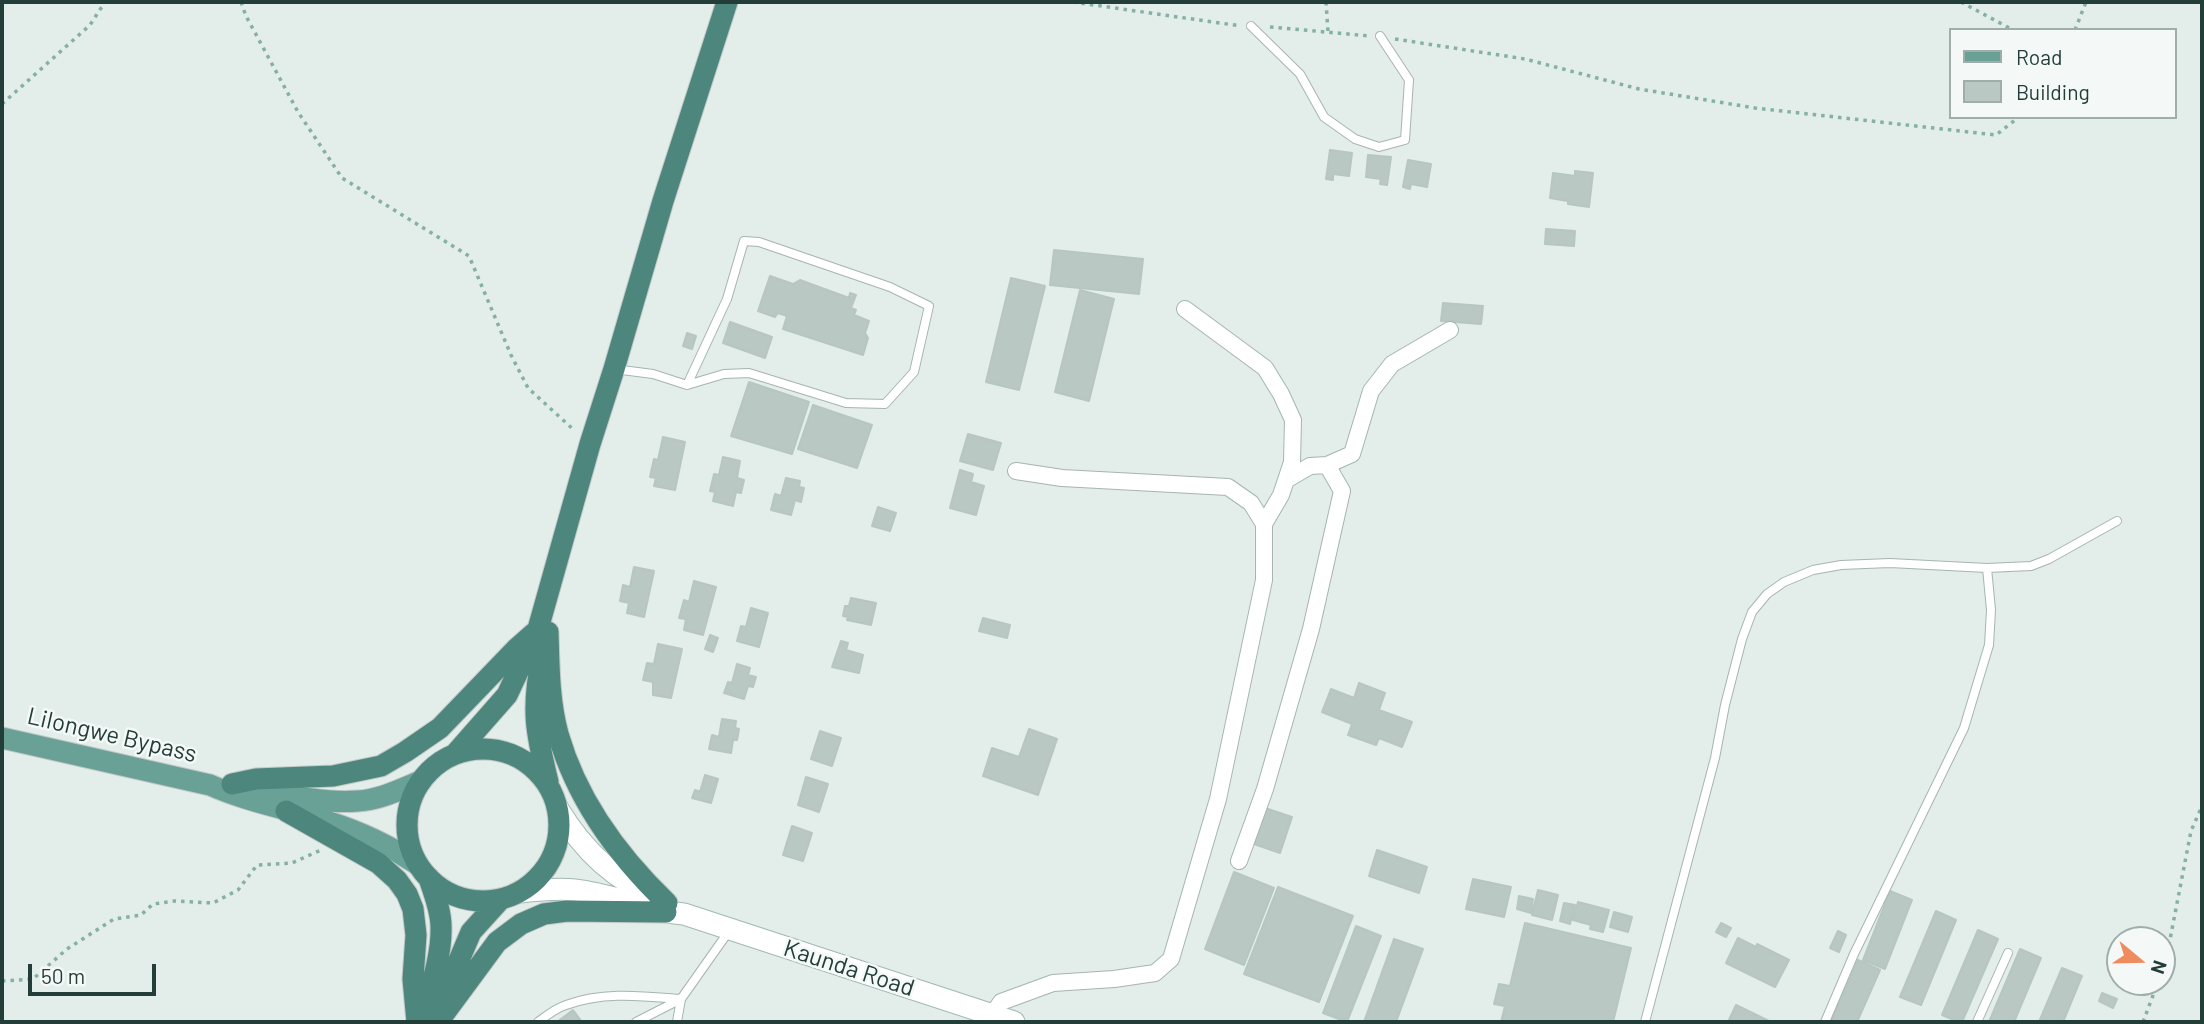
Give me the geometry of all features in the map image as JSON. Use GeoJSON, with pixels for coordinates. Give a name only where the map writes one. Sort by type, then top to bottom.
{"type":"FeatureCollection","features":[{"type":"Feature","properties":{"kind":"highway"},"geometry":{"type":"LineString","coordinates":[[435,1022],[471,932],[510,896],[539,877],[553,857],[559,833],[558,809],[548,783],[538,742],[535,705],[535,688],[551,580],[663,201],[727,2]]}},
{"type":"Feature","properties":{"kind":"highway"},"geometry":{"type":"LineString","coordinates":[[456,753],[507,695],[543,631]]}},
{"type":"Feature","properties":{"kind":"highway"},"geometry":{"type":"LineString","coordinates":[[232,785],[256,779],[333,776],[382,766],[440,728],[517,648],[543,631]]}},
{"type":"Feature","properties":{"kind":"highway"},"geometry":{"type":"LineString","coordinates":[[543,631],[558,733],[578,787],[609,837],[645,882],[673,910]]}},
{"type":"Feature","properties":{"kind":"highway"},"geometry":{"type":"LineString","coordinates":[[419,1022],[442,927],[439,908],[409,843],[407,822],[411,800],[421,781],[436,764],[456,753],[481,748],[507,751],[530,764],[548,783]]}},
{"type":"Feature","properties":{"kind":"highway"},"geometry":{"type":"LineString","coordinates":[[286,811],[378,863],[397,880],[407,894],[413,909],[416,935],[413,979],[419,1022]]}},
{"type":"Feature","properties":{"kind":"highway"},"geometry":{"type":"LineString","coordinates":[[423,871],[450,894],[474,901],[510,896]]}},
{"type":"Feature","properties":{"kind":"highway"},"geometry":{"type":"LineString","coordinates":[[435,1022],[470,982],[497,942],[521,923],[544,914],[567,911],[673,910]]}},
{"type":"Feature","properties":{"kind":"main road","name":"Lilongwe Bypass"},"geometry":{"type":"LineString","coordinates":[[2,738],[210,785],[328,822],[394,848],[423,871]]}},
{"type":"Feature","properties":{"kind":"main road","name":"Lilongwe Bypass"},"geometry":{"type":"LineString","coordinates":[[210,785],[232,785],[330,801],[358,801],[388,794],[421,781]]}},
{"type":"Feature","properties":{"kind":"main road","name":"Kaunda Road"},"geometry":{"type":"LineString","coordinates":[[558,809],[581,844],[595,858],[637,889],[673,910]]}},
{"type":"Feature","properties":{"kind":"main road","name":"Kaunda Road"},"geometry":{"type":"LineString","coordinates":[[510,896],[543,889],[577,890],[673,910],[1014,1022]]}},
{"type":"Feature","properties":{"kind":"street"},"geometry":{"type":"LineString","coordinates":[[992,1015],[1001,1002],[1053,983],[1155,973],[1171,958],[1218,799],[1264,580],[1264,524],[1281,495],[1292,462],[1293,420],[1265,368],[1185,309]]}},
{"type":"Feature","properties":{"kind":"street"},"geometry":{"type":"LineString","coordinates":[[1239,861],[1265,789],[1311,629],[1342,491],[1371,391],[1392,364],[1450,330]]}},
{"type":"Feature","properties":{"kind":"street"},"geometry":{"type":"LineString","coordinates":[[1286,480],[1310,466],[1327,465],[1352,454]]}},
{"type":"Feature","properties":{"kind":"street"},"geometry":{"type":"LineString","coordinates":[[1327,465],[1342,491]]}},
{"type":"Feature","properties":{"kind":"street"},"geometry":{"type":"LineString","coordinates":[[1016,471],[1062,478],[1227,488],[1251,503],[1264,524]]}},
{"type":"Feature","properties":{"kind":"lane"},"geometry":{"type":"LineString","coordinates":[[1251,26],[1300,74],[1324,117],[1354,139],[1379,147],[1405,141],[1409,80],[1380,36]]}},
{"type":"Feature","properties":{"kind":"lane"},"geometry":{"type":"LineString","coordinates":[[614,369],[653,374],[687,385],[724,374],[749,373],[846,403],[885,404],[914,372],[929,306],[890,287],[759,242],[744,241],[727,299],[687,385]]}},
{"type":"Feature","properties":{"kind":"lane"},"geometry":{"type":"LineString","coordinates":[[1645,1022],[1715,758],[1742,639],[1752,612],[1767,594],[1784,582],[1822,568],[1841,565],[1890,563],[1987,569],[2031,566],[2116,522]]}},
{"type":"Feature","properties":{"kind":"lane"},"geometry":{"type":"LineString","coordinates":[[1825,1022],[1854,954],[1964,728],[1989,645],[1991,610],[1987,569]]}},
{"type":"Feature","properties":{"kind":"lane"},"geometry":{"type":"LineString","coordinates":[[677,1022],[681,999],[731,929]]}},
{"type":"Feature","properties":{"kind":"lane"},"geometry":{"type":"LineString","coordinates":[[1976,1022],[2008,953]]}},
{"type":"Feature","properties":{"kind":"lane"},"geometry":{"type":"LineString","coordinates":[[538,1022],[564,1005],[596,997],[631,995],[681,999]]}},
{"type":"Feature","properties":{"kind":"lane"},"geometry":{"type":"LineString","coordinates":[[636,1022],[681,999]]}},
{"type":"Feature","properties":{"kind":"path"},"geometry":{"type":"LineString","coordinates":[[2,104],[90,25],[105,2]]}},
{"type":"Feature","properties":{"kind":"path"},"geometry":{"type":"LineString","coordinates":[[241,2],[298,112],[342,178],[469,256],[528,388],[590,444]]}},
{"type":"Feature","properties":{"kind":"path"},"geometry":{"type":"LineString","coordinates":[[1073,2],[1251,26],[1380,36],[1525,59],[1639,89],[1755,108],[1996,135],[2016,119]]}},
{"type":"Feature","properties":{"kind":"path"},"geometry":{"type":"LineString","coordinates":[[1326,2],[1328,32]]}},
{"type":"Feature","properties":{"kind":"path"},"geometry":{"type":"LineString","coordinates":[[1961,2],[2009,28]]}},
{"type":"Feature","properties":{"kind":"path"},"geometry":{"type":"LineString","coordinates":[[2076,28],[2086,2]]}},
{"type":"Feature","properties":{"kind":"path"},"geometry":{"type":"LineString","coordinates":[[2173,926],[2191,831],[2202,806]]}},
{"type":"Feature","properties":{"kind":"path"},"geometry":{"type":"LineString","coordinates":[[2,981],[33,979],[67,949],[114,919],[141,915],[153,904],[175,901],[213,903],[238,890],[257,865],[292,863],[328,846],[335,838]]}},
{"type":"Feature","properties":{"kind":"path"},"geometry":{"type":"LineString","coordinates":[[2143,1022],[2153,996]]}},
{"type":"Feature","properties":{"kind":"building"},"geometry":{"type":"Polygon","coordinates":[[[1330,150],[1352,153],[1349,176],[1333,174],[1333,180],[1326,179],[1330,150]]]}},
{"type":"Feature","properties":{"kind":"building"},"geometry":{"type":"Polygon","coordinates":[[[1368,155],[1391,157],[1387,185],[1380,184],[1381,179],[1366,177],[1368,155]]]}},
{"type":"Feature","properties":{"kind":"building"},"geometry":{"type":"Polygon","coordinates":[[[1408,160],[1431,164],[1427,187],[1411,184],[1410,189],[1403,187],[1408,160]]]}},
{"type":"Feature","properties":{"kind":"building"},"geometry":{"type":"Polygon","coordinates":[[[1575,171],[1593,173],[1589,207],[1550,198],[1553,173],[1575,176],[1575,171]]]}},
{"type":"Feature","properties":{"kind":"building"},"geometry":{"type":"Polygon","coordinates":[[[1546,229],[1575,231],[1574,246],[1545,244],[1546,229]]]}},
{"type":"Feature","properties":{"kind":"building"},"geometry":{"type":"Polygon","coordinates":[[[1054,250],[1143,259],[1139,294],[1050,285],[1054,250]]]}},
{"type":"Feature","properties":{"kind":"building"},"geometry":{"type":"Polygon","coordinates":[[[770,276],[793,284],[800,280],[849,298],[850,293],[856,295],[851,308],[856,310],[854,315],[869,321],[863,355],[783,329],[787,316],[778,313],[775,317],[758,311],[770,276]]]}},
{"type":"Feature","properties":{"kind":"building"},"geometry":{"type":"Polygon","coordinates":[[[1011,278],[1045,286],[1019,390],[986,382],[1011,278]]]}},
{"type":"Feature","properties":{"kind":"building"},"geometry":{"type":"Polygon","coordinates":[[[1080,290],[1114,299],[1089,401],[1055,392],[1080,290]]]}},
{"type":"Feature","properties":{"kind":"building"},"geometry":{"type":"Polygon","coordinates":[[[1443,303],[1483,306],[1481,324],[1441,321],[1443,303]]]}},
{"type":"Feature","properties":{"kind":"building"},"geometry":{"type":"Polygon","coordinates":[[[730,322],[772,337],[765,358],[723,343],[730,322]]]}},
{"type":"Feature","properties":{"kind":"building"},"geometry":{"type":"Polygon","coordinates":[[[687,333],[696,336],[692,349],[683,346],[687,333]]]}},
{"type":"Feature","properties":{"kind":"building"},"geometry":{"type":"Polygon","coordinates":[[[749,382],[809,402],[792,454],[731,436],[749,382]]]}},
{"type":"Feature","properties":{"kind":"building"},"geometry":{"type":"Polygon","coordinates":[[[813,405],[872,425],[857,468],[798,449],[813,405]]]}},
{"type":"Feature","properties":{"kind":"building"},"geometry":{"type":"Polygon","coordinates":[[[968,434],[1001,443],[993,470],[960,461],[968,434]]]}},
{"type":"Feature","properties":{"kind":"building"},"geometry":{"type":"Polygon","coordinates":[[[663,437],[685,442],[675,490],[654,486],[656,478],[650,477],[654,459],[658,460],[663,437]]]}},
{"type":"Feature","properties":{"kind":"building"},"geometry":{"type":"Polygon","coordinates":[[[723,457],[740,461],[737,478],[744,480],[741,493],[736,492],[733,506],[713,501],[715,492],[710,491],[714,474],[719,475],[723,457]]]}},
{"type":"Feature","properties":{"kind":"building"},"geometry":{"type":"Polygon","coordinates":[[[960,470],[973,474],[971,482],[984,486],[976,515],[950,508],[960,470]]]}},
{"type":"Feature","properties":{"kind":"building"},"geometry":{"type":"Polygon","coordinates":[[[786,478],[800,481],[799,487],[804,488],[801,502],[795,500],[791,515],[771,510],[775,494],[781,496],[786,478]]]}},
{"type":"Feature","properties":{"kind":"building"},"geometry":{"type":"Polygon","coordinates":[[[878,507],[896,513],[890,531],[872,526],[878,507]]]}},
{"type":"Feature","properties":{"kind":"building"},"geometry":{"type":"Polygon","coordinates":[[[634,567],[654,571],[644,617],[627,613],[629,603],[620,601],[623,585],[630,587],[634,567]]]}},
{"type":"Feature","properties":{"kind":"building"},"geometry":{"type":"Polygon","coordinates":[[[694,581],[716,587],[703,635],[684,630],[686,619],[679,618],[684,600],[689,602],[694,581]]]}},
{"type":"Feature","properties":{"kind":"building"},"geometry":{"type":"Polygon","coordinates":[[[851,598],[876,603],[871,625],[847,620],[848,617],[843,616],[845,606],[849,606],[851,598]]]}},
{"type":"Feature","properties":{"kind":"building"},"geometry":{"type":"Polygon","coordinates":[[[751,608],[768,613],[759,647],[737,641],[741,626],[746,627],[751,608]]]}},
{"type":"Feature","properties":{"kind":"building"},"geometry":{"type":"Polygon","coordinates":[[[983,618],[1010,625],[1007,638],[979,631],[983,618]]]}},
{"type":"Feature","properties":{"kind":"building"},"geometry":{"type":"Polygon","coordinates":[[[710,635],[718,638],[713,652],[705,649],[710,635]]]}},
{"type":"Feature","properties":{"kind":"building"},"geometry":{"type":"Polygon","coordinates":[[[841,641],[848,643],[846,650],[863,655],[859,673],[832,667],[841,641]]]}},
{"type":"Feature","properties":{"kind":"building"},"geometry":{"type":"Polygon","coordinates":[[[658,644],[682,649],[671,698],[653,695],[653,682],[643,680],[647,663],[654,664],[658,644]]]}},
{"type":"Feature","properties":{"kind":"building"},"geometry":{"type":"Polygon","coordinates":[[[737,664],[750,668],[748,675],[756,677],[753,687],[748,686],[744,699],[724,693],[728,682],[732,683],[737,664]]]}},
{"type":"Feature","properties":{"kind":"building"},"geometry":{"type":"Polygon","coordinates":[[[1359,683],[1385,693],[1379,710],[1412,722],[1402,747],[1379,738],[1376,745],[1348,735],[1352,724],[1322,712],[1331,689],[1354,698],[1359,683]]]}},
{"type":"Feature","properties":{"kind":"building"},"geometry":{"type":"Polygon","coordinates":[[[722,719],[736,721],[735,728],[739,729],[737,740],[733,740],[731,753],[709,749],[712,735],[719,737],[722,719]]]}},
{"type":"Feature","properties":{"kind":"building"},"geometry":{"type":"Polygon","coordinates":[[[1029,729],[1057,739],[1038,795],[983,776],[992,748],[1019,757],[1029,729]]]}},
{"type":"Feature","properties":{"kind":"building"},"geometry":{"type":"Polygon","coordinates":[[[820,731],[841,738],[832,766],[811,759],[820,731]]]}},
{"type":"Feature","properties":{"kind":"building"},"geometry":{"type":"Polygon","coordinates":[[[705,775],[718,779],[711,803],[692,798],[695,790],[700,792],[705,775]]]}},
{"type":"Feature","properties":{"kind":"building"},"geometry":{"type":"Polygon","coordinates":[[[806,777],[828,784],[819,812],[798,805],[806,777]]]}},
{"type":"Feature","properties":{"kind":"building"},"geometry":{"type":"Polygon","coordinates":[[[1265,808],[1292,817],[1280,853],[1254,844],[1265,808]]]}},
{"type":"Feature","properties":{"kind":"building"},"geometry":{"type":"Polygon","coordinates":[[[792,826],[812,833],[803,861],[783,855],[792,826]]]}},
{"type":"Feature","properties":{"kind":"building"},"geometry":{"type":"Polygon","coordinates":[[[1377,850],[1427,867],[1419,893],[1369,876],[1377,850]]]}},
{"type":"Feature","properties":{"kind":"building"},"geometry":{"type":"Polygon","coordinates":[[[1234,872],[1274,888],[1244,965],[1205,949],[1234,872]]]}},
{"type":"Feature","properties":{"kind":"building"},"geometry":{"type":"Polygon","coordinates":[[[1473,879],[1511,887],[1504,917],[1466,909],[1473,879]]]}},
{"type":"Feature","properties":{"kind":"building"},"geometry":{"type":"Polygon","coordinates":[[[1278,887],[1353,916],[1319,1002],[1244,974],[1278,887]]]}},
{"type":"Feature","properties":{"kind":"building"},"geometry":{"type":"Polygon","coordinates":[[[1538,890],[1558,895],[1552,920],[1532,915],[1538,890]]]}},
{"type":"Feature","properties":{"kind":"building"},"geometry":{"type":"Polygon","coordinates":[[[1890,891],[1912,900],[1885,969],[1863,960],[1890,891]]]}},
{"type":"Feature","properties":{"kind":"building"},"geometry":{"type":"Polygon","coordinates":[[[1519,896],[1533,899],[1531,913],[1517,909],[1519,896]]]}},
{"type":"Feature","properties":{"kind":"building"},"geometry":{"type":"Polygon","coordinates":[[[1578,902],[1609,910],[1603,932],[1573,920],[1578,902]]]}},
{"type":"Feature","properties":{"kind":"building"},"geometry":{"type":"Polygon","coordinates":[[[1564,903],[1575,905],[1570,924],[1560,921],[1564,903]]]}},
{"type":"Feature","properties":{"kind":"building"},"geometry":{"type":"Polygon","coordinates":[[[1936,911],[1956,920],[1921,1005],[1900,997],[1936,911]]]}},
{"type":"Feature","properties":{"kind":"building"},"geometry":{"type":"Polygon","coordinates":[[[1614,912],[1632,917],[1628,932],[1610,927],[1614,912]]]}},
{"type":"Feature","properties":{"kind":"building"},"geometry":{"type":"Polygon","coordinates":[[[1525,923],[1631,948],[1613,1022],[1501,1022],[1505,1006],[1494,1004],[1499,984],[1510,986],[1525,923]]]}},
{"type":"Feature","properties":{"kind":"building"},"geometry":{"type":"Polygon","coordinates":[[[1721,923],[1731,928],[1726,937],[1716,932],[1721,923]]]}},
{"type":"Feature","properties":{"kind":"building"},"geometry":{"type":"Polygon","coordinates":[[[1356,926],[1381,936],[1347,1022],[1323,1013],[1356,926]]]}},
{"type":"Feature","properties":{"kind":"building"},"geometry":{"type":"Polygon","coordinates":[[[1978,930],[1998,939],[1962,1022],[1959,1022],[1942,1015],[1978,930]]]}},
{"type":"Feature","properties":{"kind":"building"},"geometry":{"type":"Polygon","coordinates":[[[1838,931],[1846,935],[1839,952],[1830,948],[1838,931]]]}},
{"type":"Feature","properties":{"kind":"building"},"geometry":{"type":"Polygon","coordinates":[[[1738,938],[1789,960],[1775,987],[1726,963],[1738,938]]]}},
{"type":"Feature","properties":{"kind":"building"},"geometry":{"type":"Polygon","coordinates":[[[1394,939],[1423,949],[1396,1022],[1364,1022],[1394,939]]]}},
{"type":"Feature","properties":{"kind":"building"},"geometry":{"type":"Polygon","coordinates":[[[2020,949],[2041,958],[2014,1022],[1989,1022],[2020,949]]]}},
{"type":"Feature","properties":{"kind":"building"},"geometry":{"type":"Polygon","coordinates":[[[1858,960],[1880,970],[1857,1022],[1831,1022],[1858,960]]]}},
{"type":"Feature","properties":{"kind":"building"},"geometry":{"type":"Polygon","coordinates":[[[2062,968],[2082,976],[2063,1022],[2039,1022],[2062,968]]]}},
{"type":"Feature","properties":{"kind":"building"},"geometry":{"type":"Polygon","coordinates":[[[2102,993],[2117,999],[2113,1008],[2099,1001],[2102,993]]]}},
{"type":"Feature","properties":{"kind":"building"},"geometry":{"type":"Polygon","coordinates":[[[1736,1005],[1771,1022],[1728,1022],[1736,1005]]]}},
{"type":"Feature","properties":{"kind":"building"},"geometry":{"type":"Polygon","coordinates":[[[573,1010],[582,1022],[557,1022],[573,1010]]]}}]}
